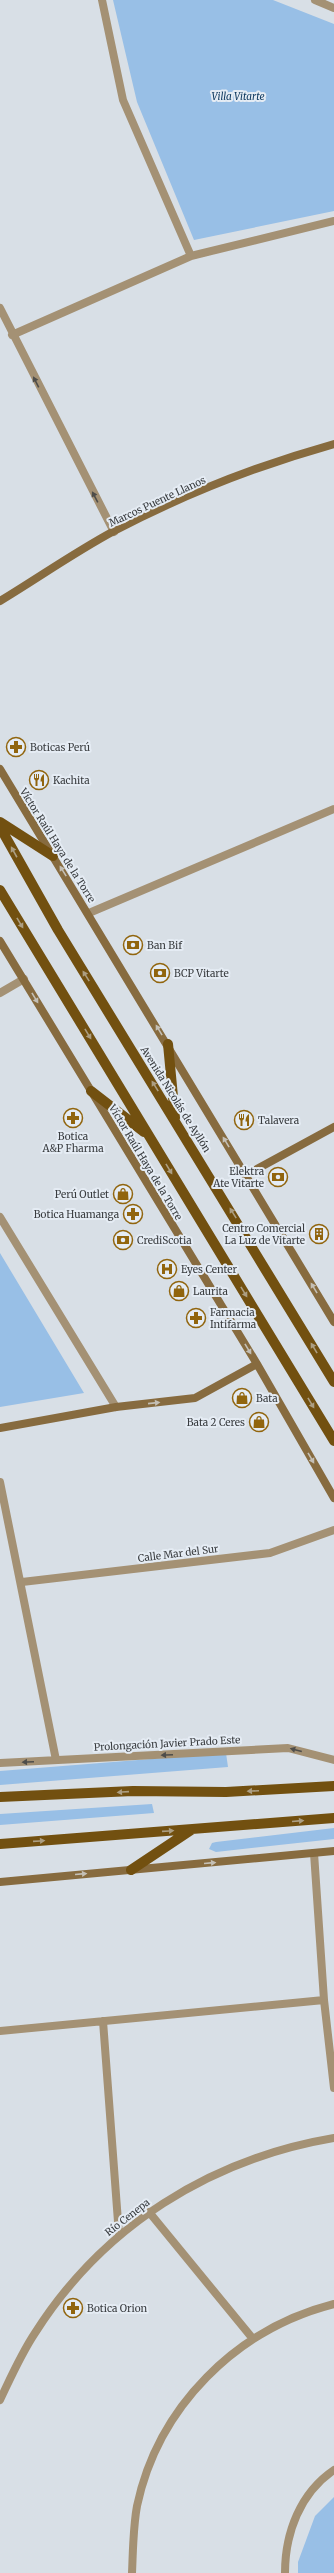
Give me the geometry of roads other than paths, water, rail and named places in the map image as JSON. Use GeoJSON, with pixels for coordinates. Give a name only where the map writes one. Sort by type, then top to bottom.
{"type":"FeatureCollection","features":[{"type":"Feature","properties":{"kind":"main road"},"geometry":{"type":"LineString","coordinates":[[0,822],[53,856]]}},
{"type":"Feature","properties":{"kind":"main road","name":"Avenida Nicolás de Ayllón"},"geometry":{"type":"LineString","coordinates":[[0,828],[58,930],[334,1382]]}},
{"type":"Feature","properties":{"kind":"main road"},"geometry":{"type":"LineString","coordinates":[[0,890],[334,1441]]}},
{"type":"Feature","properties":{"kind":"main road"},"geometry":{"type":"LineString","coordinates":[[168,1044],[175,1120]]}},
{"type":"Feature","properties":{"kind":"main road"},"geometry":{"type":"LineString","coordinates":[[91,1091],[149,1136]]}},
{"type":"Feature","properties":{"kind":"main road"},"geometry":{"type":"LineString","coordinates":[[0,1797],[133,1791],[226,1792],[334,1786]]}},
{"type":"Feature","properties":{"kind":"main road"},"geometry":{"type":"LineString","coordinates":[[0,1844],[334,1818]]}},
{"type":"Feature","properties":{"kind":"main road"},"geometry":{"type":"LineString","coordinates":[[132,1870],[192,1830]]}},
{"type":"Feature","properties":{"kind":"street"},"geometry":{"type":"LineString","coordinates":[[102,0],[123,100],[191,256]]}},
{"type":"Feature","properties":{"kind":"street"},"geometry":{"type":"LineString","coordinates":[[315,0],[334,8]]}},
{"type":"Feature","properties":{"kind":"street"},"geometry":{"type":"LineString","coordinates":[[12,335],[191,256],[334,221]]}},
{"type":"Feature","properties":{"kind":"street"},"geometry":{"type":"LineString","coordinates":[[0,308],[12,335],[114,532]]}},
{"type":"Feature","properties":{"kind":"street","name":"Marcos Puente Llanos"},"geometry":{"type":"LineString","coordinates":[[0,601],[114,532],[223,482],[334,444]]}},
{"type":"Feature","properties":{"kind":"street","name":"Víctor Raúl Haya de la Torre"},"geometry":{"type":"LineString","coordinates":[[0,769],[89,913],[334,1322]]}},
{"type":"Feature","properties":{"kind":"street"},"geometry":{"type":"LineString","coordinates":[[89,913],[334,810]]}},
{"type":"Feature","properties":{"kind":"street","name":"Víctor Raúl Haya de la Torre"},"geometry":{"type":"LineString","coordinates":[[0,941],[257,1364],[334,1498]]}},
{"type":"Feature","properties":{"kind":"street"},"geometry":{"type":"LineString","coordinates":[[0,993],[24,979]]}},
{"type":"Feature","properties":{"kind":"street"},"geometry":{"type":"LineString","coordinates":[[246,1175],[334,1127]]}},
{"type":"Feature","properties":{"kind":"street"},"geometry":{"type":"LineString","coordinates":[[0,1217],[116,1407]]}},
{"type":"Feature","properties":{"kind":"street"},"geometry":{"type":"LineString","coordinates":[[0,1428],[116,1407],[195,1398],[257,1364]]}},
{"type":"Feature","properties":{"kind":"street"},"geometry":{"type":"LineString","coordinates":[[0,1482],[22,1582],[56,1760]]}},
{"type":"Feature","properties":{"kind":"street","name":"Calle Mar del Sur"},"geometry":{"type":"LineString","coordinates":[[22,1582],[270,1553],[334,1530]]}},
{"type":"Feature","properties":{"kind":"street","name":"Prolongación Javier Prado Este"},"geometry":{"type":"LineString","coordinates":[[0,1763],[288,1748],[334,1760]]}},
{"type":"Feature","properties":{"kind":"street"},"geometry":{"type":"LineString","coordinates":[[0,1882],[334,1851]]}},
{"type":"Feature","properties":{"kind":"street"},"geometry":{"type":"LineString","coordinates":[[314,1853],[324,2000],[334,2088]]}},
{"type":"Feature","properties":{"kind":"street"},"geometry":{"type":"LineString","coordinates":[[0,2031],[324,2000]]}},
{"type":"Feature","properties":{"kind":"street"},"geometry":{"type":"LineString","coordinates":[[103,2021],[118,2235]]}},
{"type":"Feature","properties":{"kind":"street","name":"Río Cenepa"},"geometry":{"type":"LineString","coordinates":[[0,2400],[18,2362],[52,2307],[72,2281],[118,2235],[149,2212],[208,2176],[239,2163],[272,2152],[334,2138]]}},
{"type":"Feature","properties":{"kind":"street"},"geometry":{"type":"LineString","coordinates":[[149,2212],[253,2339]]}},
{"type":"Feature","properties":{"kind":"street"},"geometry":{"type":"LineString","coordinates":[[132,2573],[134,2531],[138,2506],[152,2459],[163,2436],[176,2415],[207,2376],[253,2339],[296,2316],[334,2304]]}},
{"type":"Feature","properties":{"kind":"street"},"geometry":{"type":"LineString","coordinates":[[285,2573],[287,2544],[298,2512],[317,2484],[334,2470]]}},
{"type":"Feature","properties":{"kind":"place","name":"Boticas Perú"},"geometry":{"type":"Point","coordinates":[16,747]}},
{"type":"Feature","properties":{"kind":"place","name":"Kachita"},"geometry":{"type":"Point","coordinates":[39,780]}},
{"type":"Feature","properties":{"kind":"place","name":"Ban Bif"},"geometry":{"type":"Point","coordinates":[133,945]}},
{"type":"Feature","properties":{"kind":"place","name":"BCP Vitarte"},"geometry":{"type":"Point","coordinates":[160,973]}},
{"type":"Feature","properties":{"kind":"place","name":"Botica A&P Fharma"},"geometry":{"type":"Point","coordinates":[73,1118]}},
{"type":"Feature","properties":{"kind":"place","name":"Talavera"},"geometry":{"type":"Point","coordinates":[244,1120]}},
{"type":"Feature","properties":{"kind":"place","name":"Elektra Ate Vitarte"},"geometry":{"type":"Point","coordinates":[278,1177]}},
{"type":"Feature","properties":{"kind":"place","name":"Perú Outlet"},"geometry":{"type":"Point","coordinates":[123,1194]}},
{"type":"Feature","properties":{"kind":"place","name":"Botica Huamanga"},"geometry":{"type":"Point","coordinates":[133,1214]}},
{"type":"Feature","properties":{"kind":"place","name":"Centro Comercial La Luz de Vitarte"},"geometry":{"type":"Point","coordinates":[319,1234]}},
{"type":"Feature","properties":{"kind":"place","name":"CrediScotia"},"geometry":{"type":"Point","coordinates":[123,1240]}},
{"type":"Feature","properties":{"kind":"place","name":"Eyes Center"},"geometry":{"type":"Point","coordinates":[167,1269]}},
{"type":"Feature","properties":{"kind":"place","name":"Laurita"},"geometry":{"type":"Point","coordinates":[179,1291]}},
{"type":"Feature","properties":{"kind":"place","name":"Farmacia Intifarma"},"geometry":{"type":"Point","coordinates":[196,1318]}},
{"type":"Feature","properties":{"kind":"place","name":"Bata"},"geometry":{"type":"Point","coordinates":[242,1398]}},
{"type":"Feature","properties":{"kind":"place","name":"Bata 2 Ceres"},"geometry":{"type":"Point","coordinates":[259,1422]}},
{"type":"Feature","properties":{"kind":"place","name":"Botica Orion"},"geometry":{"type":"Point","coordinates":[73,2308]}},
{"type":"Feature","properties":{"kind":"park label","name":"Villa Vitarte"},"geometry":{"type":"Point","coordinates":[238,96]}}]}
